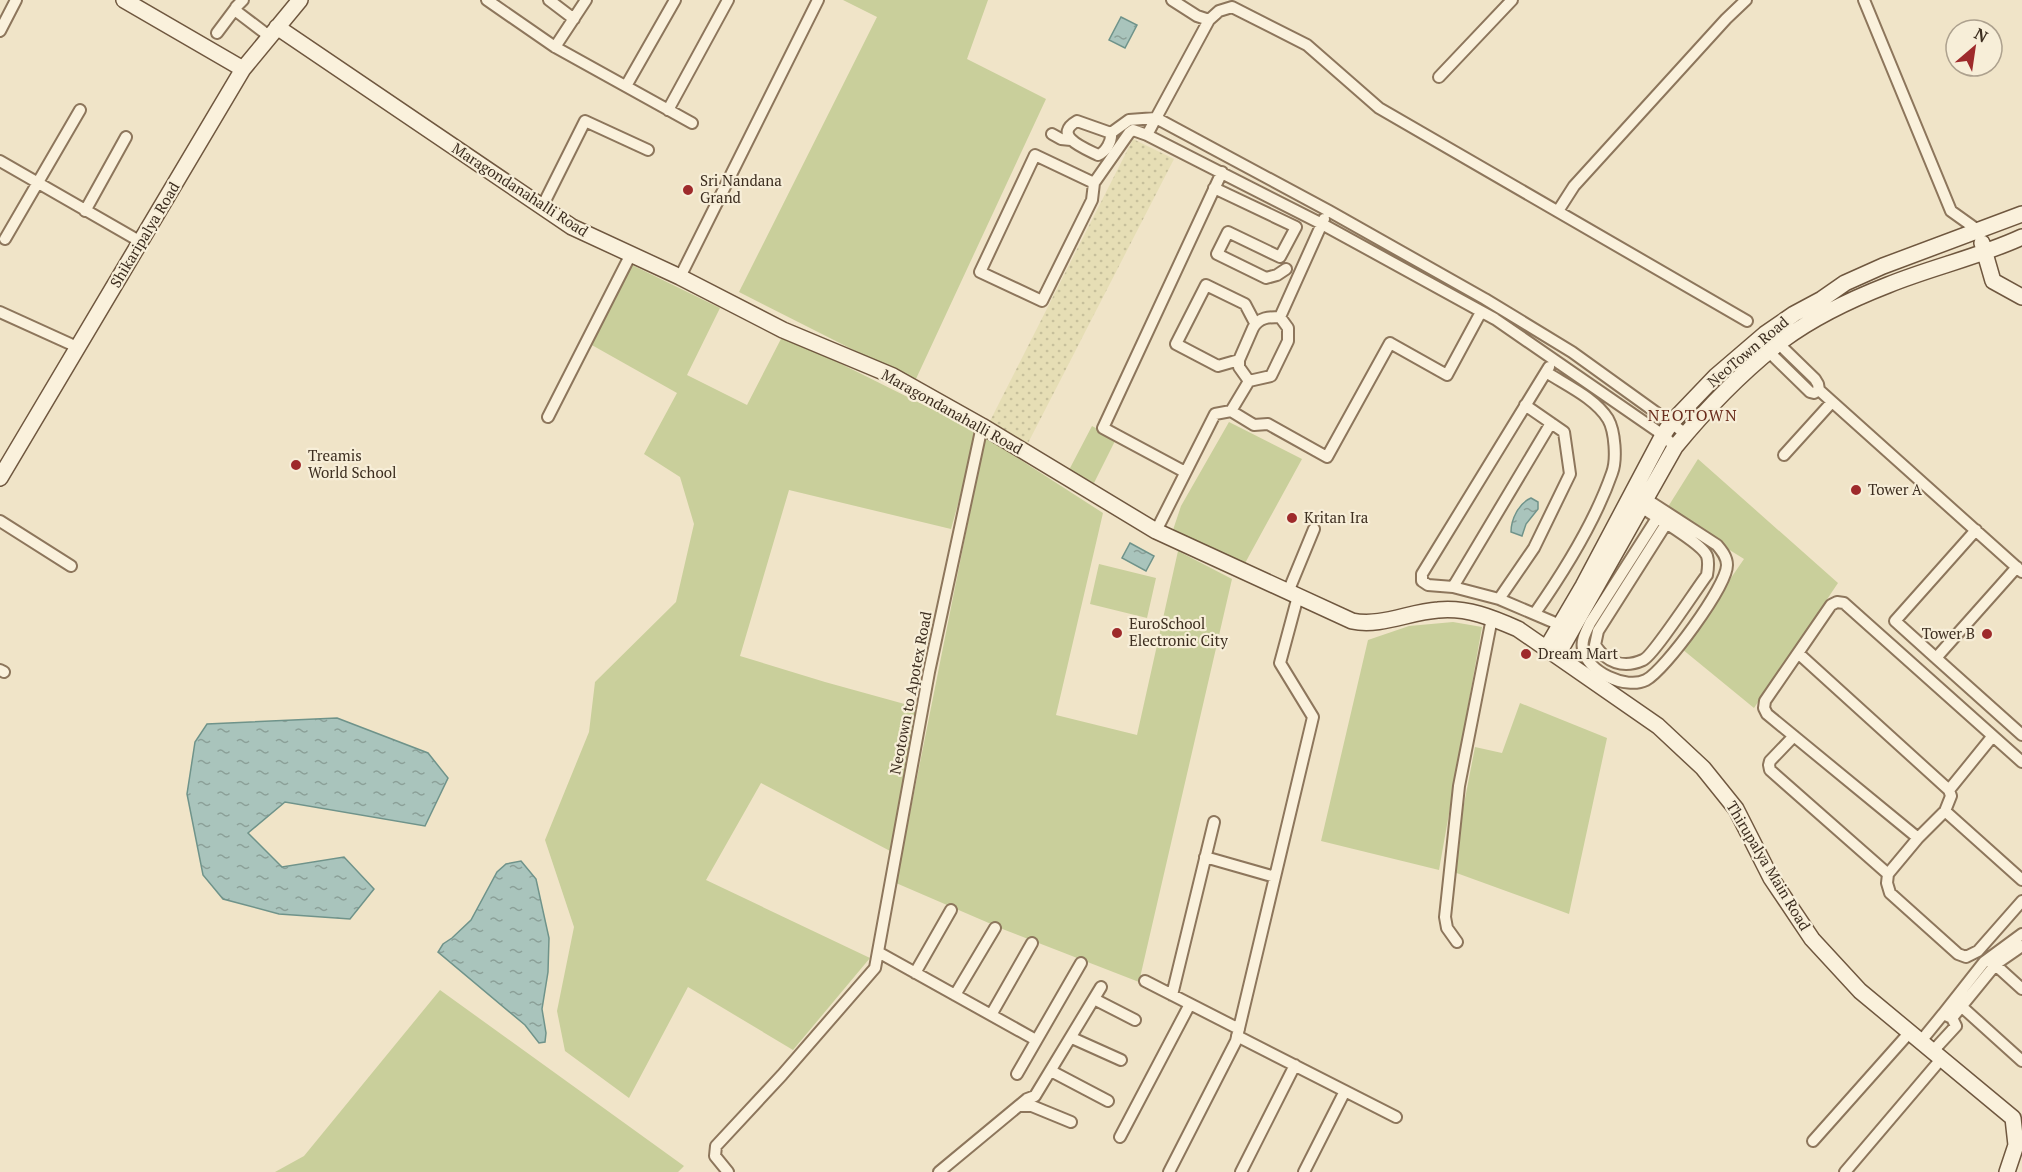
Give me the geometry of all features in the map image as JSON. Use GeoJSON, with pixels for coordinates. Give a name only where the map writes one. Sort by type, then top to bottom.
{"type":"FeatureCollection","features":[{"type":"Feature","properties":{"kind":"street"},"geometry":{"type":"LineString","coordinates":[[0,31],[16,0]]}},
{"type":"Feature","properties":{"kind":"street"},"geometry":{"type":"LineString","coordinates":[[124,0],[243,69]]}},
{"type":"Feature","properties":{"kind":"street"},"geometry":{"type":"LineString","coordinates":[[217,33],[243,0]]}},
{"type":"Feature","properties":{"kind":"street","name":"Shikaripalya Road"},"geometry":{"type":"LineString","coordinates":[[0,478],[243,69],[300,0]]}},
{"type":"Feature","properties":{"kind":"street"},"geometry":{"type":"LineString","coordinates":[[549,0],[574,19]]}},
{"type":"Feature","properties":{"kind":"street"},"geometry":{"type":"LineString","coordinates":[[555,47],[586,0]]}},
{"type":"Feature","properties":{"kind":"street"},"geometry":{"type":"LineString","coordinates":[[626,86],[675,0]]}},
{"type":"Feature","properties":{"kind":"street"},"geometry":{"type":"LineString","coordinates":[[668,110],[728,0]]}},
{"type":"Feature","properties":{"kind":"street"},"geometry":{"type":"LineString","coordinates":[[680,277],[818,0]]}},
{"type":"Feature","properties":{"kind":"street"},"geometry":{"type":"LineString","coordinates":[[1172,0],[1197,16],[1209,20]]}},
{"type":"Feature","properties":{"kind":"street"},"geometry":{"type":"LineString","coordinates":[[1439,77],[1512,0]]}},
{"type":"Feature","properties":{"kind":"street"},"geometry":{"type":"LineString","coordinates":[[1558,211],[1574,186],[1746,0]]}},
{"type":"Feature","properties":{"kind":"street"},"geometry":{"type":"LineString","coordinates":[[1864,0],[1951,211],[1979,231],[1993,280],[2022,297]]}},
{"type":"Feature","properties":{"kind":"street"},"geometry":{"type":"LineString","coordinates":[[489,1],[555,47],[692,123]]}},
{"type":"Feature","properties":{"kind":"street"},"geometry":{"type":"LineString","coordinates":[[1147,135],[1209,20],[1219,11],[1233,7],[1307,45],[1379,108],[1746,321]]}},
{"type":"Feature","properties":{"kind":"street"},"geometry":{"type":"LineString","coordinates":[[235,9],[273,31]]}},
{"type":"Feature","properties":{"kind":"street","name":"Maragondanahalli Road"},"geometry":{"type":"LineString","coordinates":[[273,31],[572,227],[680,277],[783,330],[892,376],[982,426],[1156,531],[1352,621],[1367,624],[1439,609],[1464,610],[1518,629],[1552,652]]}},
{"type":"Feature","properties":{"kind":"street"},"geometry":{"type":"LineString","coordinates":[[5,238],[80,110]]}},
{"type":"Feature","properties":{"kind":"street"},"geometry":{"type":"LineString","coordinates":[[1112,133],[1077,122],[1070,127],[1068,134],[1074,144],[1098,155],[1106,149],[1112,133],[1129,120],[1156,118],[1329,211],[1485,299],[1572,352],[1667,429],[1676,447]]}},
{"type":"Feature","properties":{"kind":"street"},"geometry":{"type":"LineString","coordinates":[[542,207],[585,121],[648,150]]}},
{"type":"Feature","properties":{"kind":"street"},"geometry":{"type":"LineString","coordinates":[[1094,183],[1035,154],[980,272],[1042,301],[1092,200],[1094,183],[1132,130],[1147,135],[1222,172],[1322,224],[1481,312],[1550,366],[1596,406],[1607,418],[1614,432],[1614,470],[1573,553],[1535,613]]}},
{"type":"Feature","properties":{"kind":"street"},"geometry":{"type":"LineString","coordinates":[[1052,134],[1061,139],[1071,140]]}},
{"type":"Feature","properties":{"kind":"street"},"geometry":{"type":"LineString","coordinates":[[85,211],[126,137]]}},
{"type":"Feature","properties":{"kind":"street"},"geometry":{"type":"LineString","coordinates":[[0,161],[141,242]]}},
{"type":"Feature","properties":{"kind":"street"},"geometry":{"type":"LineString","coordinates":[[1185,472],[1103,428],[1222,172]]}},
{"type":"Feature","properties":{"kind":"street"},"geometry":{"type":"LineString","coordinates":[[1214,188],[1296,227],[1280,257]]}},
{"type":"Feature","properties":{"kind":"street"},"geometry":{"type":"LineString","coordinates":[[1280,317],[1329,211]]}},
{"type":"Feature","properties":{"kind":"street","name":"NeoTown Road"},"geometry":{"type":"LineString","coordinates":[[1552,652],[1555,626],[1583,586],[1667,429],[1716,376],[1766,334],[1845,283],[2022,214]]}},
{"type":"Feature","properties":{"kind":"street"},"geometry":{"type":"LineString","coordinates":[[1286,269],[1266,278],[1217,254],[1228,232],[1280,257],[1286,269],[1299,276]]}},
{"type":"Feature","properties":{"kind":"street","name":"NeoTown Road"},"geometry":{"type":"LineString","coordinates":[[1552,652],[1676,447],[1744,373],[1774,348],[1824,314],[1888,284],[2022,237]]}},
{"type":"Feature","properties":{"kind":"street"},"geometry":{"type":"LineString","coordinates":[[548,417],[631,254]]}},
{"type":"Feature","properties":{"kind":"street"},"geometry":{"type":"LineString","coordinates":[[1239,360],[1218,366],[1176,344],[1206,285],[1245,304],[1256,324]]}},
{"type":"Feature","properties":{"kind":"street"},"geometry":{"type":"LineString","coordinates":[[0,312],[77,347]]}},
{"type":"Feature","properties":{"kind":"street"},"geometry":{"type":"LineString","coordinates":[[1156,531],[1215,414],[1231,411],[1254,425],[1268,424],[1327,457],[1390,343],[1447,375],[1481,312]]}},
{"type":"Feature","properties":{"kind":"street"},"geometry":{"type":"LineString","coordinates":[[1249,381],[1239,367],[1239,360],[1256,324],[1267,317],[1280,317]]}},
{"type":"Feature","properties":{"kind":"street"},"geometry":{"type":"LineString","coordinates":[[1231,411],[1249,381],[1271,376],[1288,341],[1288,328],[1280,317]]}},
{"type":"Feature","properties":{"kind":"street"},"geometry":{"type":"LineString","coordinates":[[1774,348],[1815,379],[1819,390],[2020,570],[1936,658]]}},
{"type":"Feature","properties":{"kind":"street"},"geometry":{"type":"LineString","coordinates":[[1550,366],[1667,429],[1686,434]]}},
{"type":"Feature","properties":{"kind":"street"},"geometry":{"type":"LineString","coordinates":[[1550,366],[1422,574],[1422,581],[1428,585],[1453,587],[1499,598],[1535,613],[1555,626]]}},
{"type":"Feature","properties":{"kind":"street"},"geometry":{"type":"LineString","coordinates":[[1784,455],[1832,402]]}},
{"type":"Feature","properties":{"kind":"street"},"geometry":{"type":"LineString","coordinates":[[1499,598],[1534,548],[1570,474],[1564,432],[1525,405]]}},
{"type":"Feature","properties":{"kind":"street"},"geometry":{"type":"LineString","coordinates":[[1453,587],[1551,423]]}},
{"type":"Feature","properties":{"kind":"street","name":"Neotown to Apotex Road"},"geometry":{"type":"LineString","coordinates":[[728,1172],[715,1156],[716,1146],[782,1075],[875,968],[929,672],[982,426]]}},
{"type":"Feature","properties":{"kind":"street"},"geometry":{"type":"LineString","coordinates":[[1644,503],[1717,545],[1725,555],[1727,566],[1724,581],[1689,633],[1657,673],[1645,681],[1631,684],[1606,675],[1591,663],[1582,647],[1583,638],[1590,623],[1662,521]]}},
{"type":"Feature","properties":{"kind":"street"},"geometry":{"type":"LineString","coordinates":[[1644,503],[1662,521],[1704,550],[1708,561],[1707,575],[1644,660],[1625,665],[1609,661],[1595,645],[1598,631],[1662,521]]}},
{"type":"Feature","properties":{"kind":"street"},"geometry":{"type":"LineString","coordinates":[[0,521],[71,566]]}},
{"type":"Feature","properties":{"kind":"street"},"geometry":{"type":"LineString","coordinates":[[1169,1172],[1238,1032],[1313,717],[1280,663],[1293,594],[1314,529]]}},
{"type":"Feature","properties":{"kind":"street"},"geometry":{"type":"LineString","coordinates":[[1976,530],[1895,621],[2022,735]]}},
{"type":"Feature","properties":{"kind":"street"},"geometry":{"type":"LineString","coordinates":[[1917,837],[1767,714],[1764,708],[1765,701],[1831,605],[1837,602],[1844,603],[2022,762]]}},
{"type":"Feature","properties":{"kind":"street"},"geometry":{"type":"LineString","coordinates":[[1457,942],[1447,928],[1445,916],[1459,786],[1492,618]]}},
{"type":"Feature","properties":{"kind":"street","name":"Thirupalya Main Road"},"geometry":{"type":"LineString","coordinates":[[1552,652],[1658,726],[1703,768],[1736,809],[1771,878],[1812,939],[1860,991],[2013,1118],[2016,1145],[2007,1172]]}},
{"type":"Feature","properties":{"kind":"street"},"geometry":{"type":"LineString","coordinates":[[1798,653],[1949,790],[1951,796],[1945,811],[1917,837],[1888,873],[1887,883],[1890,893],[1958,954],[1966,957],[1978,951],[2022,901]]}},
{"type":"Feature","properties":{"kind":"street"},"geometry":{"type":"LineString","coordinates":[[1794,735],[1770,760],[1770,770],[1888,873]]}},
{"type":"Feature","properties":{"kind":"street"},"geometry":{"type":"LineString","coordinates":[[1949,790],[1992,737]]}},
{"type":"Feature","properties":{"kind":"street"},"geometry":{"type":"LineString","coordinates":[[1945,811],[2022,880]]}},
{"type":"Feature","properties":{"kind":"street"},"geometry":{"type":"LineString","coordinates":[[1172,995],[1214,822]]}},
{"type":"Feature","properties":{"kind":"street"},"geometry":{"type":"LineString","coordinates":[[1205,857],[1275,877]]}},
{"type":"Feature","properties":{"kind":"street"},"geometry":{"type":"LineString","coordinates":[[915,973],[951,910]]}},
{"type":"Feature","properties":{"kind":"street"},"geometry":{"type":"LineString","coordinates":[[955,995],[995,928]]}},
{"type":"Feature","properties":{"kind":"street"},"geometry":{"type":"LineString","coordinates":[[1845,1172],[1926,1045],[1992,961],[2022,934]]}},
{"type":"Feature","properties":{"kind":"street"},"geometry":{"type":"LineString","coordinates":[[991,1016],[1032,943]]}},
{"type":"Feature","properties":{"kind":"street"},"geometry":{"type":"LineString","coordinates":[[1948,1016],[1961,1006],[1992,961],[2022,946]]}},
{"type":"Feature","properties":{"kind":"street"},"geometry":{"type":"LineString","coordinates":[[1978,951],[2022,989]]}},
{"type":"Feature","properties":{"kind":"street"},"geometry":{"type":"LineString","coordinates":[[878,952],[1036,1040]]}},
{"type":"Feature","properties":{"kind":"street"},"geometry":{"type":"LineString","coordinates":[[1017,1074],[1081,963]]}},
{"type":"Feature","properties":{"kind":"street"},"geometry":{"type":"LineString","coordinates":[[1145,981],[1190,1004],[1295,1065],[1396,1117]]}},
{"type":"Feature","properties":{"kind":"street"},"geometry":{"type":"LineString","coordinates":[[939,1172],[1028,1099],[1035,1096],[1101,987]]}},
{"type":"Feature","properties":{"kind":"street"},"geometry":{"type":"LineString","coordinates":[[1094,999],[1135,1020]]}},
{"type":"Feature","properties":{"kind":"street"},"geometry":{"type":"LineString","coordinates":[[1120,1137],[1190,1004]]}},
{"type":"Feature","properties":{"kind":"street"},"geometry":{"type":"LineString","coordinates":[[1961,1006],[2022,1061]]}},
{"type":"Feature","properties":{"kind":"street"},"geometry":{"type":"LineString","coordinates":[[1813,1141],[1926,1045],[1956,1026],[1948,1016]]}},
{"type":"Feature","properties":{"kind":"street"},"geometry":{"type":"LineString","coordinates":[[1072,1038],[1121,1060]]}},
{"type":"Feature","properties":{"kind":"street"},"geometry":{"type":"LineString","coordinates":[[1241,1172],[1295,1065]]}},
{"type":"Feature","properties":{"kind":"street"},"geometry":{"type":"LineString","coordinates":[[1051,1071],[1108,1101]]}},
{"type":"Feature","properties":{"kind":"street"},"geometry":{"type":"LineString","coordinates":[[1304,1172],[1345,1091]]}},
{"type":"Feature","properties":{"kind":"street"},"geometry":{"type":"LineString","coordinates":[[1020,1106],[1032,1106],[1071,1122]]}},
{"type":"Feature","properties":{"kind":"shaded area"},"geometry":{"type":"Polygon","coordinates":[[[1133,139],[1174,159],[1027,445],[990,421],[1133,139]]]}},
{"type":"Feature","properties":{"kind":"green space"},"geometry":{"type":"Polygon","coordinates":[[[843,0],[988,0],[967,59],[1046,99],[915,381],[739,292],[877,17],[843,0]]]}},
{"type":"Feature","properties":{"kind":"green space"},"geometry":{"type":"Polygon","coordinates":[[[630,264],[720,308],[687,375],[747,405],[783,335],[978,432],[951,529],[789,490],[740,656],[919,708],[892,852],[761,783],[706,880],[870,958],[793,1050],[688,987],[629,1098],[565,1051],[557,1011],[574,927],[545,840],[589,732],[595,682],[676,602],[694,524],[680,477],[644,454],[677,393],[590,344],[630,264]]]}},
{"type":"Feature","properties":{"kind":"green space"},"geometry":{"type":"Polygon","coordinates":[[[1229,422],[1302,459],[1244,565],[1173,530],[1181,506],[1229,422]]]}},
{"type":"Feature","properties":{"kind":"green space"},"geometry":{"type":"Polygon","coordinates":[[[1092,426],[1116,439],[1094,483],[1069,470],[1092,426]]]}},
{"type":"Feature","properties":{"kind":"green space"},"geometry":{"type":"Polygon","coordinates":[[[985,437],[1103,513],[1056,715],[1137,735],[1178,551],[1232,579],[1139,982],[1005,930],[896,883],[985,437]]]}},
{"type":"Feature","properties":{"kind":"green space"},"geometry":{"type":"Polygon","coordinates":[[[1698,459],[1838,583],[1754,708],[1682,649],[1744,559],[1666,510],[1698,459]]]}},
{"type":"Feature","properties":{"kind":"green space"},"geometry":{"type":"Polygon","coordinates":[[[1099,564],[1156,578],[1147,618],[1090,604],[1099,564]]]}},
{"type":"Feature","properties":{"kind":"green space"},"geometry":{"type":"Polygon","coordinates":[[[1453,622],[1482,627],[1439,870],[1321,841],[1368,640],[1409,626],[1453,622]]]}},
{"type":"Feature","properties":{"kind":"green space"},"geometry":{"type":"Polygon","coordinates":[[[1520,703],[1607,738],[1569,914],[1451,871],[1475,747],[1502,753],[1520,703]]]}},
{"type":"Feature","properties":{"kind":"green space"},"geometry":{"type":"Polygon","coordinates":[[[440,990],[684,1166],[678,1172],[275,1172],[304,1156],[440,990]]]}},
{"type":"Feature","properties":{"kind":"water"},"geometry":{"type":"Polygon","coordinates":[[[1121,17],[1137,25],[1125,48],[1109,40],[1121,17]]]}},
{"type":"Feature","properties":{"kind":"water"},"geometry":{"type":"Polygon","coordinates":[[[1531,498],[1538,502],[1538,509],[1526,524],[1522,536],[1511,532],[1512,522],[1517,512],[1531,498]]]}},
{"type":"Feature","properties":{"kind":"water"},"geometry":{"type":"Polygon","coordinates":[[[1130,543],[1154,556],[1146,571],[1122,558],[1130,543]]]}},
{"type":"Feature","properties":{"kind":"water"},"geometry":{"type":"Polygon","coordinates":[[[337,718],[428,753],[448,778],[425,826],[285,802],[248,833],[282,867],[344,857],[374,889],[350,919],[279,914],[223,899],[203,875],[187,794],[195,742],[207,724],[337,718]]]}},
{"type":"Feature","properties":{"kind":"water"},"geometry":{"type":"Polygon","coordinates":[[[521,861],[536,879],[549,938],[548,972],[542,1009],[546,1033],[545,1042],[539,1043],[525,1025],[438,952],[443,944],[471,920],[497,872],[506,864],[521,861]]]}},
{"type":"Feature","properties":{"kind":"place","name":"Sri Nandana Grand"},"geometry":{"type":"Point","coordinates":[688,190]}},
{"type":"Feature","properties":{"kind":"place","name":"Treamis World School"},"geometry":{"type":"Point","coordinates":[296,465]}},
{"type":"Feature","properties":{"kind":"place","name":"Tower A"},"geometry":{"type":"Point","coordinates":[1856,490]}},
{"type":"Feature","properties":{"kind":"place","name":"Kritan Ira"},"geometry":{"type":"Point","coordinates":[1292,518]}},
{"type":"Feature","properties":{"kind":"place","name":"EuroSchool Electronic City"},"geometry":{"type":"Point","coordinates":[1117,633]}},
{"type":"Feature","properties":{"kind":"place","name":"Tower B"},"geometry":{"type":"Point","coordinates":[1987,634]}},
{"type":"Feature","properties":{"kind":"place","name":"Dream Mart"},"geometry":{"type":"Point","coordinates":[1526,654]}},
{"type":"Feature","properties":{"kind":"district","name":"NEOTOWN"},"geometry":{"type":"Point","coordinates":[1693,415]}}]}
